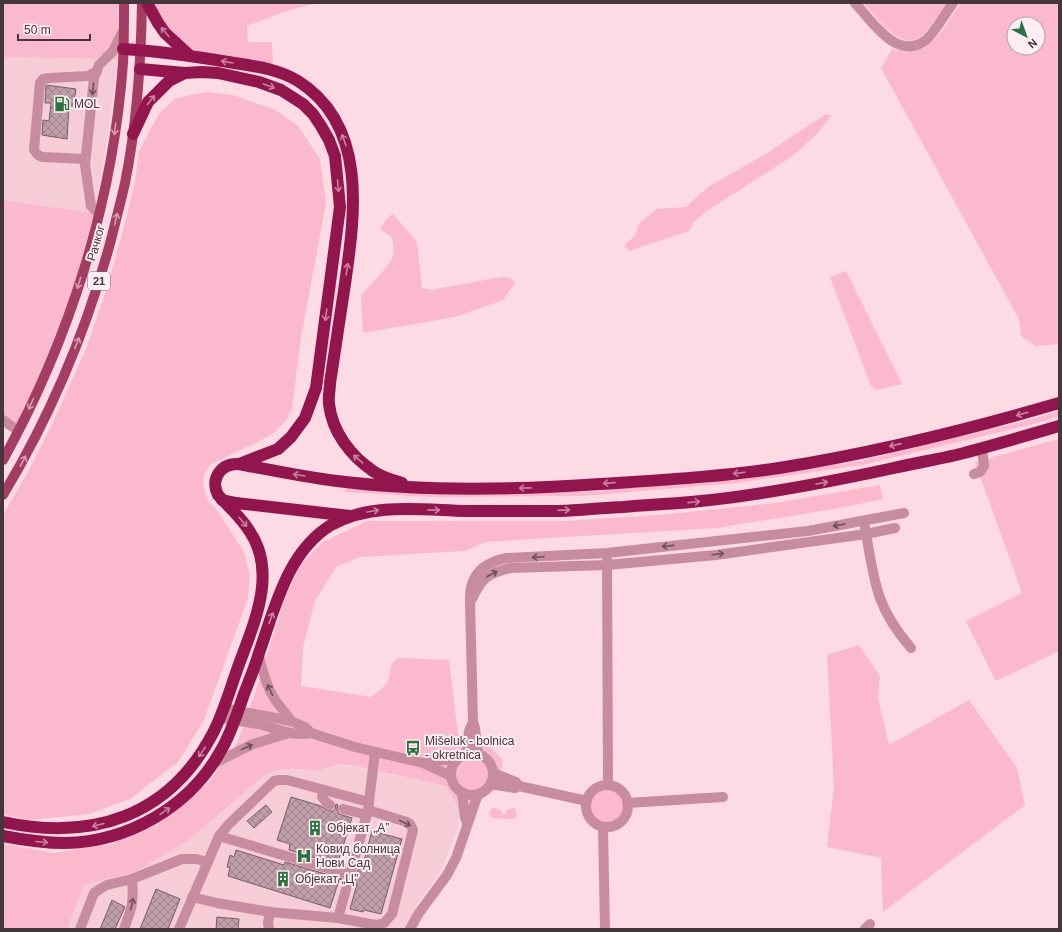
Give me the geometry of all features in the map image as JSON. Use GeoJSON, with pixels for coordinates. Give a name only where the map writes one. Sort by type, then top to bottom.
{"type":"FeatureCollection","features":[{"type":"Feature","properties":{"kind":"highway"},"geometry":{"type":"LineString","coordinates":[[147,3],[165,33],[189,55]]}},
{"type":"Feature","properties":{"kind":"highway"},"geometry":{"type":"LineString","coordinates":[[123,49],[189,55],[266,68],[297,81],[308,89],[318,98],[334,118],[346,146],[350,162],[354,201],[352,228],[330,383],[329,404],[333,421],[341,440],[350,452],[374,472],[399,482],[418,487]]}},
{"type":"Feature","properties":{"kind":"highway"},"geometry":{"type":"LineString","coordinates":[[140,69],[185,73],[218,73],[259,82],[280,90],[303,104],[313,114],[329,140],[335,156],[340,207],[316,388],[305,418],[291,437],[278,449],[239,464]]}},
{"type":"Feature","properties":{"kind":"highway"},"geometry":{"type":"LineString","coordinates":[[133,134],[148,102],[169,81],[185,73]]}},
{"type":"Feature","properties":{"kind":"highway"},"geometry":{"type":"LineString","coordinates":[[3,822],[32,827],[69,829],[102,824],[133,813],[159,797],[179,779],[204,748],[222,713],[252,627],[264,580],[262,558],[256,540],[242,521],[218,495],[215,487],[218,474],[225,466],[230,464],[239,464],[337,481],[418,487],[548,487],[703,477],[777,468],[874,450],[999,420],[1059,403]]}},
{"type":"Feature","properties":{"kind":"highway"},"geometry":{"type":"LineString","coordinates":[[3,836],[30,841],[67,843],[93,840],[121,833],[153,819],[175,805],[201,780],[213,764],[225,743],[237,716],[283,587],[298,558],[306,546],[321,532],[351,516],[377,510],[395,509],[562,511],[692,502],[826,483],[956,455],[1059,426]]}},
{"type":"Feature","properties":{"kind":"highway"},"geometry":{"type":"LineString","coordinates":[[222,500],[236,504],[351,516]]}},
{"type":"Feature","properties":{"kind":"main road","name":"Рачког"},"geometry":{"type":"LineString","coordinates":[[3,460],[45,374],[69,315],[99,214],[115,129],[123,63],[124,3]]}},
{"type":"Feature","properties":{"kind":"main road","name":"Рачког"},"geometry":{"type":"LineString","coordinates":[[3,495],[20,467],[48,411],[86,320],[117,217],[125,184],[133,134],[142,50],[142,3]]}},
{"type":"Feature","properties":{"kind":"street"},"geometry":{"type":"LineString","coordinates":[[855,3],[895,44],[908,47],[918,45],[927,40],[953,3]]}},
{"type":"Feature","properties":{"kind":"street"},"geometry":{"type":"LineString","coordinates":[[99,214],[91,206],[85,165],[94,78],[98,65],[114,51],[124,31]]}},
{"type":"Feature","properties":{"kind":"street"},"geometry":{"type":"LineString","coordinates":[[86,159],[42,157],[34,150],[40,83],[43,79],[88,76],[97,71]]}},
{"type":"Feature","properties":{"kind":"street"},"geometry":{"type":"LineString","coordinates":[[3,420],[18,431]]}},
{"type":"Feature","properties":{"kind":"street"},"geometry":{"type":"LineString","coordinates":[[974,474],[980,472],[984,466],[982,448]]}},
{"type":"Feature","properties":{"kind":"street"},"geometry":{"type":"LineString","coordinates":[[466,754],[469,731],[472,722],[471,585],[475,577],[485,566],[498,560],[607,553],[808,531],[904,513]]}},
{"type":"Feature","properties":{"kind":"street"},"geometry":{"type":"LineString","coordinates":[[864,521],[876,586],[880,598],[896,630],[911,648]]}},
{"type":"Feature","properties":{"kind":"street"},"geometry":{"type":"LineString","coordinates":[[470,605],[477,589],[485,578],[494,572],[510,568],[607,565],[716,555],[866,534],[894,528]]}},
{"type":"Feature","properties":{"kind":"street"},"geometry":{"type":"LineString","coordinates":[[607,553],[608,786]]}},
{"type":"Feature","properties":{"kind":"street"},"geometry":{"type":"LineString","coordinates":[[259,656],[263,674],[270,690],[292,721]]}},
{"type":"Feature","properties":{"kind":"street"},"geometry":{"type":"LineString","coordinates":[[222,713],[237,716],[292,721],[305,727],[310,733],[375,752],[423,763],[452,776]]}},
{"type":"Feature","properties":{"kind":"street"},"geometry":{"type":"LineString","coordinates":[[237,716],[289,733],[304,735],[310,733]]}},
{"type":"Feature","properties":{"kind":"street"},"geometry":{"type":"LineString","coordinates":[[472,722],[475,728],[478,753]]}},
{"type":"Feature","properties":{"kind":"street"},"geometry":{"type":"LineString","coordinates":[[213,764],[253,744],[289,733]]}},
{"type":"Feature","properties":{"kind":"street"},"geometry":{"type":"LineString","coordinates":[[338,918],[368,809],[375,752]]}},
{"type":"Feature","properties":{"kind":"street"},"geometry":{"type":"LineString","coordinates":[[478,753],[490,762],[493,773],[490,784],[483,792],[473,795],[462,792],[457,788],[453,782],[452,776],[454,765],[457,760],[466,754],[478,753]]}},
{"type":"Feature","properties":{"kind":"street"},"geometry":{"type":"LineString","coordinates":[[423,763],[431,760],[457,760]]}},
{"type":"Feature","properties":{"kind":"street"},"geometry":{"type":"LineString","coordinates":[[493,773],[516,782],[519,786]]}},
{"type":"Feature","properties":{"kind":"street"},"geometry":{"type":"LineString","coordinates":[[179,929],[192,896],[219,836],[228,825],[274,782],[279,780],[287,780],[324,790],[368,809],[407,822],[410,824],[412,830],[392,914],[387,922],[381,925],[338,918],[270,912],[216,904],[192,896]]}},
{"type":"Feature","properties":{"kind":"street"},"geometry":{"type":"LineString","coordinates":[[490,784],[515,788],[519,786],[587,801]]}},
{"type":"Feature","properties":{"kind":"street"},"geometry":{"type":"LineString","coordinates":[[601,786],[608,786],[615,787],[625,796],[627,803],[626,816],[616,825],[603,827],[591,820],[586,808],[587,801],[594,790],[601,786]]}},
{"type":"Feature","properties":{"kind":"street"},"geometry":{"type":"LineString","coordinates":[[324,790],[322,797],[330,805]]}},
{"type":"Feature","properties":{"kind":"street"},"geometry":{"type":"LineString","coordinates":[[462,792],[467,824]]}},
{"type":"Feature","properties":{"kind":"street"},"geometry":{"type":"LineString","coordinates":[[410,929],[419,913],[450,870],[456,858],[478,794]]}},
{"type":"Feature","properties":{"kind":"street"},"geometry":{"type":"LineString","coordinates":[[627,803],[723,797]]}},
{"type":"Feature","properties":{"kind":"street"},"geometry":{"type":"LineString","coordinates":[[343,809],[368,809]]}},
{"type":"Feature","properties":{"kind":"street"},"geometry":{"type":"LineString","coordinates":[[603,827],[605,929]]}},
{"type":"Feature","properties":{"kind":"street"},"geometry":{"type":"LineString","coordinates":[[219,836],[350,875]]}},
{"type":"Feature","properties":{"kind":"street"},"geometry":{"type":"LineString","coordinates":[[80,929],[94,893],[107,885],[132,879],[182,859],[196,859],[208,862]]}},
{"type":"Feature","properties":{"kind":"street"},"geometry":{"type":"LineString","coordinates":[[124,929],[133,903],[134,896],[132,879]]}},
{"type":"Feature","properties":{"kind":"street"},"geometry":{"type":"LineString","coordinates":[[269,929],[268,923],[270,912]]}},
{"type":"Feature","properties":{"kind":"shaded area"},"geometry":{"type":"Polygon","coordinates":[[[3,3],[118,3],[118,59],[3,57],[3,3]]]}},
{"type":"Feature","properties":{"kind":"shaded area"},"geometry":{"type":"Polygon","coordinates":[[[155,3],[316,3],[283,12],[247,26],[248,42],[272,42],[273,65],[226,58],[202,52],[182,44],[165,26],[155,3]]]}},
{"type":"Feature","properties":{"kind":"shaded area"},"geometry":{"type":"Polygon","coordinates":[[[863,3],[947,3],[922,36],[914,40],[905,40],[897,37],[882,24],[863,3]]]}},
{"type":"Feature","properties":{"kind":"shaded area"},"geometry":{"type":"Polygon","coordinates":[[[961,3],[1059,3],[1059,344],[1036,346],[1021,336],[1019,319],[881,68],[892,49],[905,52],[916,51],[926,47],[941,32],[961,3]]]}},
{"type":"Feature","properties":{"kind":"shaded area"},"geometry":{"type":"Polygon","coordinates":[[[3,57],[118,59],[106,147],[94,213],[3,200],[3,57]]]}},
{"type":"Feature","properties":{"kind":"shaded area"},"geometry":{"type":"Polygon","coordinates":[[[208,92],[232,95],[276,110],[298,126],[320,159],[326,203],[301,337],[292,407],[287,419],[275,432],[260,441],[210,465],[204,474],[203,482],[209,502],[215,507],[244,552],[250,576],[248,598],[204,720],[178,762],[130,799],[89,814],[29,820],[3,814],[3,515],[30,468],[53,422],[86,349],[108,285],[127,215],[135,181],[139,151],[160,112],[175,99],[208,92]]]}},
{"type":"Feature","properties":{"kind":"shaded area"},"geometry":{"type":"Polygon","coordinates":[[[826,114],[832,115],[815,136],[791,157],[705,212],[693,223],[689,231],[629,251],[624,245],[635,236],[639,224],[656,209],[686,207],[708,187],[764,155],[826,114]]]}},
{"type":"Feature","properties":{"kind":"shaded area"},"geometry":{"type":"Polygon","coordinates":[[[3,200],[94,213],[82,279],[17,427],[3,416],[3,200]]]}},
{"type":"Feature","properties":{"kind":"shaded area"},"geometry":{"type":"Polygon","coordinates":[[[393,214],[417,242],[422,288],[431,290],[502,277],[511,278],[515,283],[503,300],[455,317],[363,333],[361,296],[391,261],[394,254],[392,237],[380,229],[386,220],[393,214]]]}},
{"type":"Feature","properties":{"kind":"shaded area"},"geometry":{"type":"Polygon","coordinates":[[[846,271],[902,384],[877,390],[871,386],[830,277],[846,271]]]}},
{"type":"Feature","properties":{"kind":"shaded area"},"geometry":{"type":"Polygon","coordinates":[[[1059,411],[1059,416],[1034,424],[862,465],[736,483],[583,496],[432,497],[345,492],[346,487],[433,493],[583,492],[735,479],[861,461],[1059,411]]]}},
{"type":"Feature","properties":{"kind":"shaded area"},"geometry":{"type":"Polygon","coordinates":[[[1059,439],[1059,651],[996,681],[966,621],[1022,593],[975,462],[1059,439]]]}},
{"type":"Feature","properties":{"kind":"shaded area"},"geometry":{"type":"Polygon","coordinates":[[[880,485],[883,499],[834,509],[717,528],[485,542],[465,551],[360,557],[336,567],[315,601],[303,647],[301,686],[371,697],[387,684],[392,664],[397,658],[449,660],[458,734],[483,740],[503,760],[499,787],[461,812],[446,786],[355,766],[340,764],[320,770],[287,769],[267,773],[187,841],[135,872],[84,885],[67,929],[3,929],[3,844],[54,853],[112,844],[157,825],[207,784],[237,743],[254,696],[286,595],[302,563],[323,542],[367,521],[563,521],[660,515],[775,503],[880,485]]]}},
{"type":"Feature","properties":{"kind":"shaded area"},"geometry":{"type":"Polygon","coordinates":[[[859,645],[880,676],[878,698],[889,745],[969,700],[1017,768],[1025,805],[883,912],[881,858],[827,847],[834,787],[827,655],[859,645]]]}},
{"type":"Feature","properties":{"kind":"shaded area","name":"Ковид болница Нови Сад"},"geometry":{"type":"Polygon","coordinates":[[[340,764],[446,786],[461,812],[457,831],[440,873],[417,905],[405,929],[67,929],[84,885],[135,872],[244,792],[267,773],[287,769],[319,770],[340,764]]]}},
{"type":"Feature","properties":{"kind":"shaded area"},"geometry":{"type":"Polygon","coordinates":[[[611,788],[620,793],[624,799],[624,813],[620,819],[611,824],[603,824],[594,819],[590,813],[589,802],[594,793],[600,789],[611,788]]]}},
{"type":"Feature","properties":{"kind":"shaded area"},"geometry":{"type":"Polygon","coordinates":[[[493,808],[499,809],[504,815],[508,809],[514,808],[517,813],[515,818],[511,819],[492,818],[489,812],[493,808]]]}},
{"type":"Feature","properties":{"kind":"building","name":"MOL"},"geometry":{"type":"Polygon","coordinates":[[[46,85],[76,89],[73,106],[69,106],[67,139],[42,135],[43,120],[49,121],[51,103],[45,103],[46,85]]]}},
{"type":"Feature","properties":{"kind":"building","name":"Објекат „А”"},"geometry":{"type":"Polygon","coordinates":[[[291,797],[321,806],[329,811],[333,811],[335,809],[336,804],[338,805],[337,810],[339,814],[352,818],[338,862],[346,864],[345,867],[289,850],[290,844],[277,840],[291,797]]]}},
{"type":"Feature","properties":{"kind":"building"},"geometry":{"type":"Polygon","coordinates":[[[266,805],[272,812],[254,828],[247,821],[266,805]]]}},
{"type":"Feature","properties":{"kind":"building"},"geometry":{"type":"Polygon","coordinates":[[[372,831],[402,839],[381,914],[364,910],[363,912],[350,909],[357,884],[354,884],[359,867],[362,868],[372,831]]]}},
{"type":"Feature","properties":{"kind":"building","name":"Објекат „Ц”"},"geometry":{"type":"Polygon","coordinates":[[[236,850],[284,865],[285,862],[342,879],[339,880],[330,908],[228,876],[230,868],[227,867],[230,855],[234,857],[236,850]]]}},
{"type":"Feature","properties":{"kind":"building"},"geometry":{"type":"Polygon","coordinates":[[[156,889],[180,899],[168,929],[140,929],[156,889]]]}},
{"type":"Feature","properties":{"kind":"building"},"geometry":{"type":"Polygon","coordinates":[[[112,900],[125,907],[115,929],[100,929],[112,900]]]}},
{"type":"Feature","properties":{"kind":"building"},"geometry":{"type":"Polygon","coordinates":[[[217,917],[239,919],[238,929],[216,929],[217,917]]]}},
{"type":"Feature","properties":{"kind":"place","name":"MOL"},"geometry":{"type":"Point","coordinates":[62,104]}},
{"type":"Feature","properties":{"kind":"place","name":"Mišeluk - bolnica - okretnica"},"geometry":{"type":"Point","coordinates":[413,748]}},
{"type":"Feature","properties":{"kind":"place","name":"Објекат „А”"},"geometry":{"type":"Point","coordinates":[315,828]}},
{"type":"Feature","properties":{"kind":"place","name":"Ковид болница Нови Сад"},"geometry":{"type":"Point","coordinates":[304,856]}},
{"type":"Feature","properties":{"kind":"place","name":"Објекат „Ц”"},"geometry":{"type":"Point","coordinates":[283,879]}}]}
